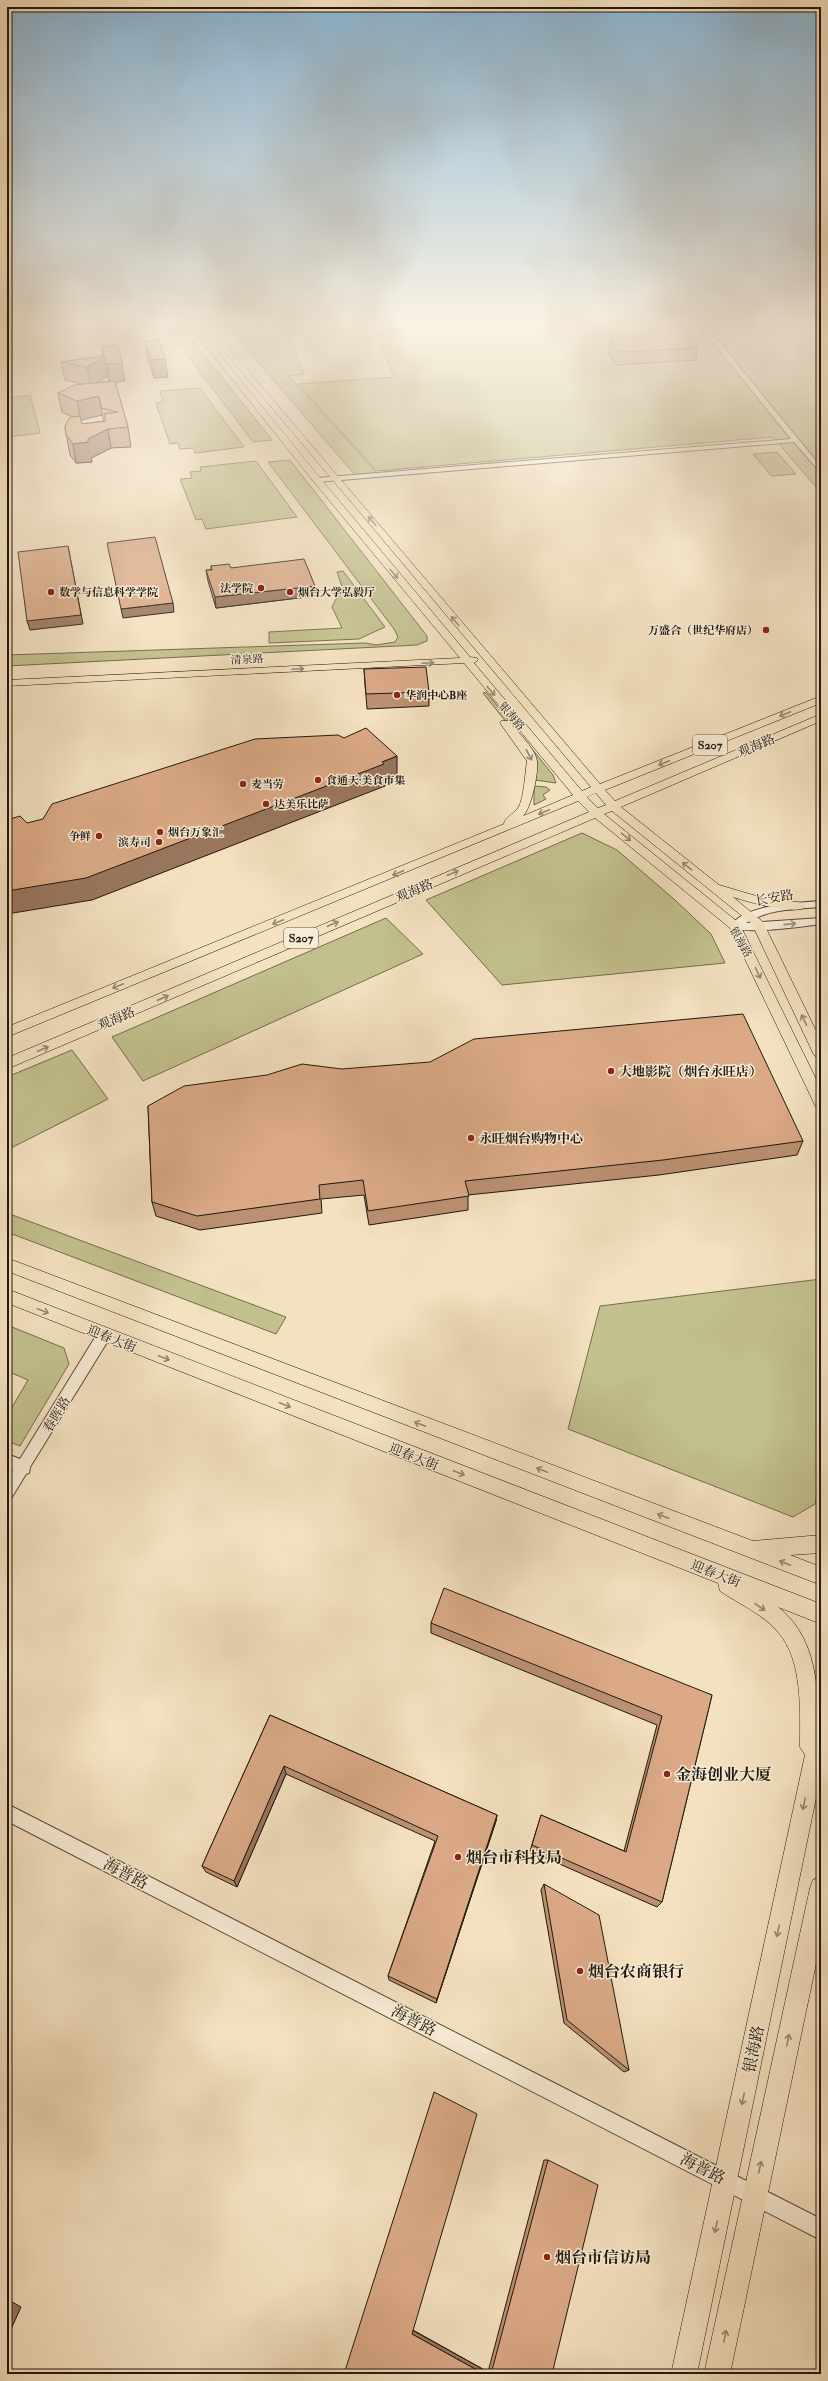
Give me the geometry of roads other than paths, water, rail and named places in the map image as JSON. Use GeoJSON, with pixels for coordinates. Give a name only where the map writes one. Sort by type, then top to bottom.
{"type":"FeatureCollection","features":[{"type":"Feature","properties":{"kind":"main road","name":"银海路"},"geometry":{"type":"LineString","coordinates":[[282,437],[465,660],[580,796],[596,813],[735,926],[821,1103]]}},
{"type":"Feature","properties":{"kind":"main road","name":"银海路"},"geometry":{"type":"LineString","coordinates":[[300,437],[598,790],[613,806],[748,915],[759,927],[821,1055]]}},
{"type":"Feature","properties":{"kind":"main road","name":"清泉路"},"geometry":{"type":"LineString","coordinates":[[7,683],[465,660],[480,651]]}},
{"type":"Feature","properties":{"kind":"main road","name":"清泉路"},"geometry":{"type":"LineString","coordinates":[[7,677],[488,659]]}},
{"type":"Feature","properties":{"kind":"main road"},"geometry":{"type":"LineString","coordinates":[[465,660],[472,681],[480,693],[527,751],[532,760],[526,802],[523,810],[515,819],[496,832]]}},
{"type":"Feature","properties":{"kind":"main road","name":"观海路"},"geometry":{"type":"LineString","coordinates":[[7,1032],[496,832],[580,796],[821,699]]}},
{"type":"Feature","properties":{"kind":"main road","name":"观海路"},"geometry":{"type":"LineString","coordinates":[[7,1064],[821,717]]}},
{"type":"Feature","properties":{"kind":"main road"},"geometry":{"type":"LineString","coordinates":[[709,884],[758,901],[800,906]]}},
{"type":"Feature","properties":{"kind":"main road"},"geometry":{"type":"LineString","coordinates":[[7,1264],[821,1576]]}},
{"type":"Feature","properties":{"kind":"main road","name":"迎春大街"},"geometry":{"type":"LineString","coordinates":[[7,1296],[821,1614]]}},
{"type":"Feature","properties":{"kind":"main road"},"geometry":{"type":"LineString","coordinates":[[751,1550],[821,1544]]}},
{"type":"Feature","properties":{"kind":"main road"},"geometry":{"type":"LineString","coordinates":[[704,1569],[785,1624],[799,1649],[806,1680],[810,1728],[809,1780]]}},
{"type":"Feature","properties":{"kind":"main road","name":"银海路"},"geometry":{"type":"LineString","coordinates":[[684,2374],[821,1725]]}},
{"type":"Feature","properties":{"kind":"main road"},"geometry":{"type":"LineString","coordinates":[[717,2374],[754,2195],[821,1888]]}},
{"type":"Feature","properties":{"kind":"street"},"geometry":{"type":"LineString","coordinates":[[794,437],[821,471]]}},
{"type":"Feature","properties":{"kind":"street"},"geometry":{"type":"LineString","coordinates":[[317,480],[796,440]]}},
{"type":"Feature","properties":{"kind":"street","name":"长安路"},"geometry":{"type":"LineString","coordinates":[[735,926],[748,915],[771,909],[820,905]]}},
{"type":"Feature","properties":{"kind":"street","name":"长安路"},"geometry":{"type":"LineString","coordinates":[[735,926],[759,927],[821,921]]}},
{"type":"Feature","properties":{"kind":"street","name":"春晖路"},"geometry":{"type":"LineString","coordinates":[[7,1492],[24,1468],[104,1335]]}},
{"type":"Feature","properties":{"kind":"street"},"geometry":{"type":"LineString","coordinates":[[7,1460],[24,1468]]}},
{"type":"Feature","properties":{"kind":"street","name":"海普路"},"geometry":{"type":"LineString","coordinates":[[7,1812],[726,2179],[821,2230]]}},
{"type":"Feature","properties":{"kind":"place","name":"法学院"},"geometry":{"type":"Point","coordinates":[261,588]}},
{"type":"Feature","properties":{"kind":"place","name":"数学与信息科学学院"},"geometry":{"type":"Point","coordinates":[51,592]}},
{"type":"Feature","properties":{"kind":"place","name":"烟台大学弘毅厅"},"geometry":{"type":"Point","coordinates":[290,592]}},
{"type":"Feature","properties":{"kind":"place","name":"万盛合（世纪华府店）"},"geometry":{"type":"Point","coordinates":[766,630]}},
{"type":"Feature","properties":{"kind":"place","name":"华润中心B座"},"geometry":{"type":"Point","coordinates":[397,695]}},
{"type":"Feature","properties":{"kind":"place","name":"食通天·美食市集"},"geometry":{"type":"Point","coordinates":[318,780]}},
{"type":"Feature","properties":{"kind":"place","name":"麦当劳"},"geometry":{"type":"Point","coordinates":[243,784]}},
{"type":"Feature","properties":{"kind":"place","name":"达美乐比萨"},"geometry":{"type":"Point","coordinates":[266,804]}},
{"type":"Feature","properties":{"kind":"place","name":"烟台万象汇"},"geometry":{"type":"Point","coordinates":[160,832]}},
{"type":"Feature","properties":{"kind":"place","name":"争鲜"},"geometry":{"type":"Point","coordinates":[99,836]}},
{"type":"Feature","properties":{"kind":"place","name":"滨寿司"},"geometry":{"type":"Point","coordinates":[159,842]}},
{"type":"Feature","properties":{"kind":"place","name":"大地影院（烟台永旺店）"},"geometry":{"type":"Point","coordinates":[611,1071]}},
{"type":"Feature","properties":{"kind":"place","name":"永旺烟台购物中心"},"geometry":{"type":"Point","coordinates":[471,1138]}},
{"type":"Feature","properties":{"kind":"place","name":"金海创业大厦"},"geometry":{"type":"Point","coordinates":[667,1774]}},
{"type":"Feature","properties":{"kind":"place","name":"烟台市科技局"},"geometry":{"type":"Point","coordinates":[458,1857]}},
{"type":"Feature","properties":{"kind":"place","name":"烟台农商银行"},"geometry":{"type":"Point","coordinates":[580,1971]}},
{"type":"Feature","properties":{"kind":"place","name":"烟台市信访局"},"geometry":{"type":"Point","coordinates":[547,2257]}}]}
